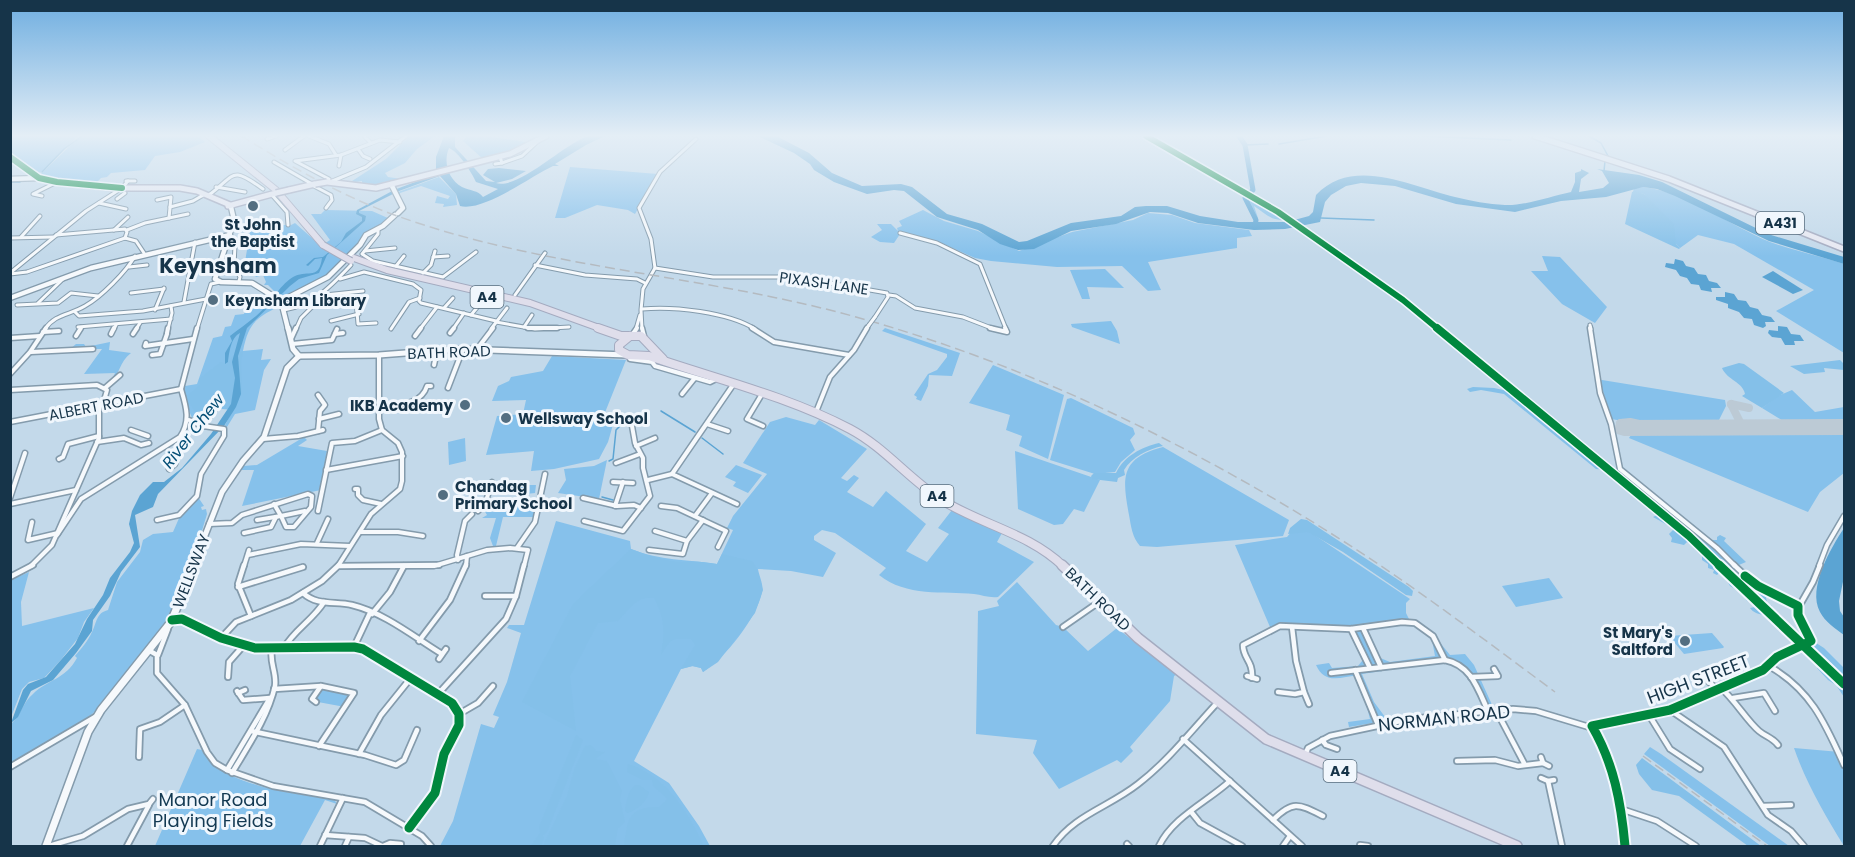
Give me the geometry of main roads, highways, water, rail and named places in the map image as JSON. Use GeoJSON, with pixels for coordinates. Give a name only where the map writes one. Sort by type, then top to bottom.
{"type":"FeatureCollection","features":[{"type":"Feature","properties":{"kind":"highway","name":"A4"},"geometry":{"type":"LineString","coordinates":[[259,176],[276,190],[326,243],[352,262],[386,274],[550,313],[612,338],[621,352],[672,364]]}},
{"type":"Feature","properties":{"kind":"highway","name":"A4"},"geometry":{"type":"LineString","coordinates":[[265,176],[281,189],[326,243]]}},
{"type":"Feature","properties":{"kind":"highway","name":"A4"},"geometry":{"type":"LineString","coordinates":[[352,262],[530,303],[621,336],[646,340],[658,355],[672,364]]}},
{"type":"Feature","properties":{"kind":"highway"},"geometry":{"type":"LineString","coordinates":[[619,346],[631,336]]}},
{"type":"Feature","properties":{"kind":"highway"},"geometry":{"type":"LineString","coordinates":[[632,354],[646,348],[646,340]]}},
{"type":"Feature","properties":{"kind":"highway","name":"BATH ROAD"},"geometry":{"type":"LineString","coordinates":[[672,364],[815,412],[865,438],[940,499],[1047,552],[1138,638],[1266,739],[1517,846]]}},
{"type":"Feature","properties":{"kind":"main road"},"geometry":{"type":"LineString","coordinates":[[10,179],[39,178],[124,190],[172,187],[207,195],[231,205],[331,180],[362,189],[394,189],[426,176]]}},
{"type":"Feature","properties":{"kind":"main road","name":"A431"},"geometry":{"type":"LineString","coordinates":[[1659,176],[1845,249]]}},
{"type":"Feature","properties":{"kind":"main road"},"geometry":{"type":"LineString","coordinates":[[279,300],[328,277],[360,246],[366,235],[378,229],[403,208],[394,189]]}},
{"type":"Feature","properties":{"kind":"main road"},"geometry":{"type":"LineString","coordinates":[[231,205],[234,220],[215,282],[237,281],[258,285],[273,294],[284,310],[294,352],[299,356]]}},
{"type":"Feature","properties":{"kind":"main road"},"geometry":{"type":"LineString","coordinates":[[10,298],[68,275],[144,253],[230,235]]}},
{"type":"Feature","properties":{"kind":"main road","name":"BATH ROAD"},"geometry":{"type":"LineString","coordinates":[[600,354],[613,351],[619,346]]}},
{"type":"Feature","properties":{"kind":"main road","name":"BATH ROAD"},"geometry":{"type":"LineString","coordinates":[[299,356],[379,355],[464,349],[632,354]]}},
{"type":"Feature","properties":{"kind":"main road","name":"WELLSWAY"},"geometry":{"type":"LineString","coordinates":[[48,846],[72,772],[88,732],[96,718],[171,621],[227,485],[248,454],[263,439],[287,368],[299,356]]}},
{"type":"Feature","properties":{"kind":"waterway"},"geometry":{"type":"LineString","coordinates":[[1251,176],[1253,190],[1245,198],[1256,220],[1255,226]]}},
{"type":"Feature","properties":{"kind":"waterway"},"geometry":{"type":"LineString","coordinates":[[10,182],[20,182]]}},
{"type":"Feature","properties":{"kind":"waterway"},"geometry":{"type":"LineString","coordinates":[[1321,218],[1374,220]]}},
{"type":"Feature","properties":{"kind":"waterway"},"geometry":{"type":"LineString","coordinates":[[661,411],[695,432]]}},
{"type":"Feature","properties":{"kind":"waterway"},"geometry":{"type":"LineString","coordinates":[[609,461],[613,459],[616,430],[625,421]]}},
{"type":"Feature","properties":{"kind":"waterway"},"geometry":{"type":"LineString","coordinates":[[702,438],[723,454]]}},
{"type":"Feature","properties":{"kind":"waterway"},"geometry":{"type":"LineString","coordinates":[[602,497],[613,500]]}},
{"type":"Feature","properties":{"kind":"railway"},"geometry":{"type":"LineString","coordinates":[[311,176],[350,197],[446,232],[563,259],[798,302],[922,337],[1051,386],[1175,444],[1296,512],[1354,548],[1456,618],[1555,692]]}},
{"type":"Feature","properties":{"kind":"railway"},"geometry":{"type":"LineString","coordinates":[[1218,176],[1276,211],[1398,295]]}},
{"type":"Feature","properties":{"kind":"railway"},"geometry":{"type":"LineString","coordinates":[[1643,756],[1767,846]]}},
{"type":"Feature","properties":{"kind":"place","name":"St John the Baptist"},"geometry":{"type":"Point","coordinates":[253,206]}},
{"type":"Feature","properties":{"kind":"place","name":"Keynsham Library"},"geometry":{"type":"Point","coordinates":[213,300]}},
{"type":"Feature","properties":{"kind":"place","name":"IKB Academy"},"geometry":{"type":"Point","coordinates":[465,405]}},
{"type":"Feature","properties":{"kind":"place","name":"Wellsway School"},"geometry":{"type":"Point","coordinates":[506,418]}},
{"type":"Feature","properties":{"kind":"place","name":"Chandag Primary School"},"geometry":{"type":"Point","coordinates":[443,495]}},
{"type":"Feature","properties":{"kind":"place","name":"St Mary's Saltford"},"geometry":{"type":"Point","coordinates":[1685,641]}},
{"type":"Feature","properties":{"kind":"district","name":"Keynsham"},"geometry":{"type":"Point","coordinates":[218,265]}},
{"type":"Feature","properties":{"kind":"water label","name":"River Chew"},"geometry":{"type":"Point","coordinates":[193,431]}},
{"type":"Feature","properties":{"kind":"park label","name":"Manor Road Playing Fields"},"geometry":{"type":"Point","coordinates":[213,809]}}]}
